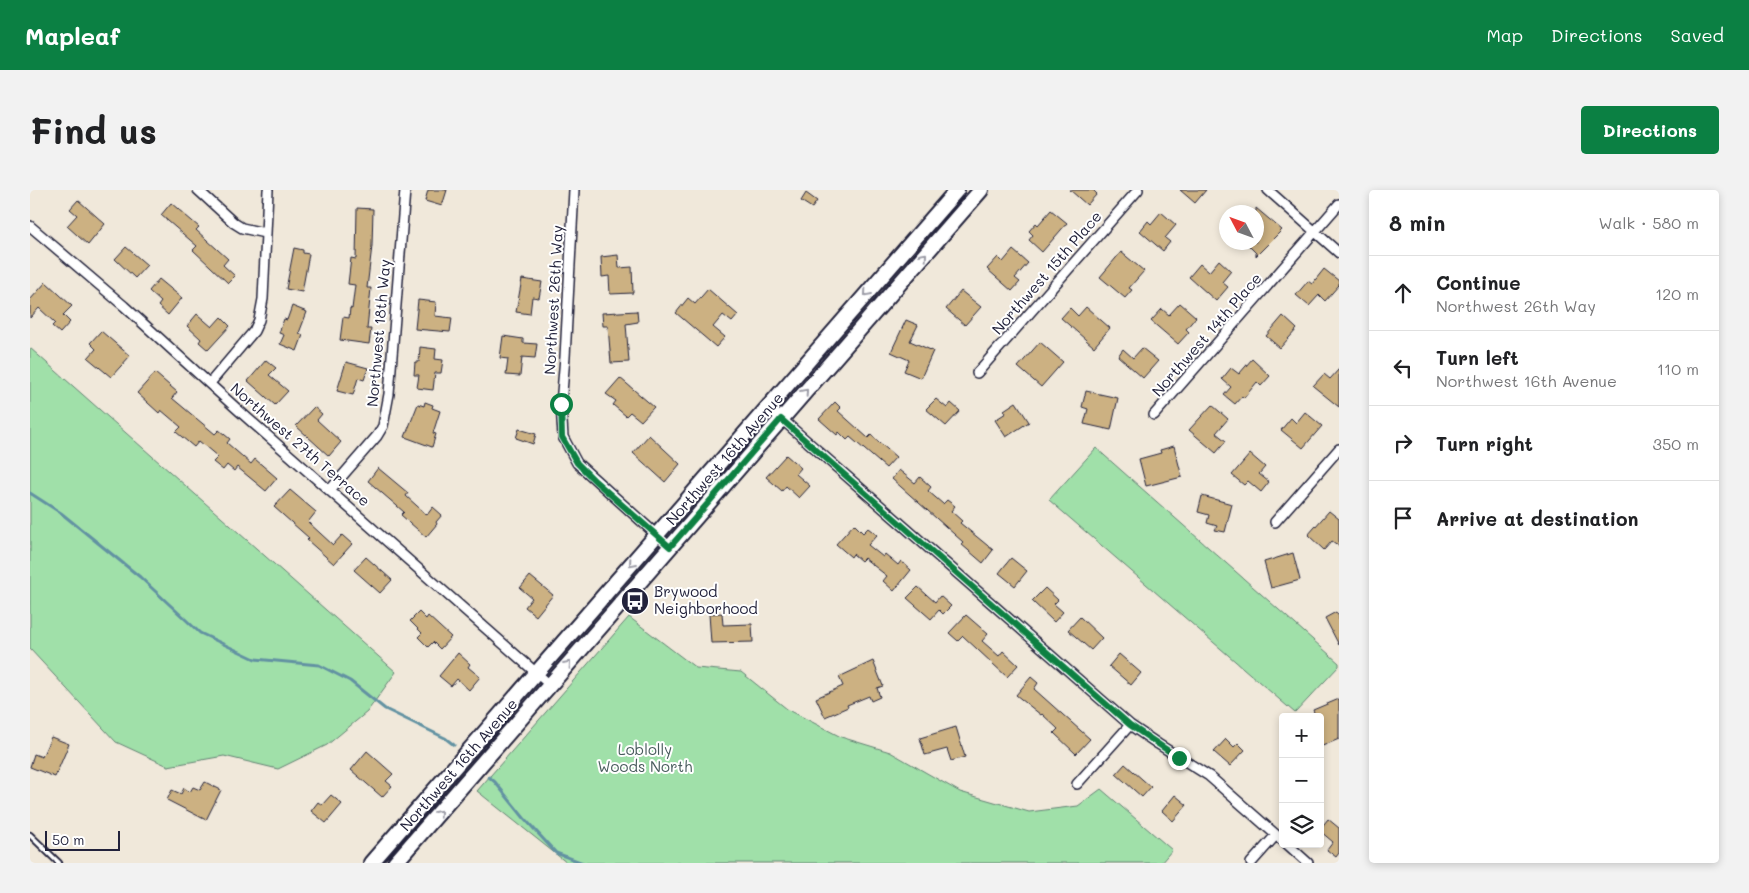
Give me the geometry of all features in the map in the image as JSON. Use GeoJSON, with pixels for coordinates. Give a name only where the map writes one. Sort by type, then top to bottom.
{"type":"FeatureCollection","features":[{"type":"Feature","properties":{"kind":"main road","name":"Northwest 16th Avenue"},"geometry":{"type":"LineString","coordinates":[[371,863],[957,190]]}},
{"type":"Feature","properties":{"kind":"main road","name":"Northwest 16th Avenue"},"geometry":{"type":"LineString","coordinates":[[395,863],[981,190]]}},
{"type":"Feature","properties":{"kind":"main road"},"geometry":{"type":"LineString","coordinates":[[889,268],[903,280]]}},
{"type":"Feature","properties":{"kind":"main road"},"geometry":{"type":"LineString","coordinates":[[412,816],[425,828]]}},
{"type":"Feature","properties":{"kind":"street"},"geometry":{"type":"LineString","coordinates":[[198,190],[234,223],[242,228],[265,233]]}},
{"type":"Feature","properties":{"kind":"street"},"geometry":{"type":"LineString","coordinates":[[210,384],[254,331],[259,320],[263,299],[268,190]]}},
{"type":"Feature","properties":{"kind":"street","name":"Northwest 18th Way"},"geometry":{"type":"LineString","coordinates":[[330,490],[377,436],[383,426],[389,394],[404,190]]}},
{"type":"Feature","properties":{"kind":"street","name":"Northwest 26th Way"},"geometry":{"type":"LineString","coordinates":[[574,190],[561,404],[562,437],[577,463],[670,547]]}},
{"type":"Feature","properties":{"kind":"street","name":"Northwest 15th Place"},"geometry":{"type":"LineString","coordinates":[[978,373],[1138,190]]}},
{"type":"Feature","properties":{"kind":"street"},"geometry":{"type":"LineString","coordinates":[[1268,190],[1339,253]]}},
{"type":"Feature","properties":{"kind":"street","name":"Northwest 14th Place"},"geometry":{"type":"LineString","coordinates":[[1154,415],[1339,204]]}},
{"type":"Feature","properties":{"kind":"street","name":"Northwest 27th Terrace"},"geometry":{"type":"LineString","coordinates":[[30,226],[124,306],[550,685]]}},
{"type":"Feature","properties":{"kind":"street"},"geometry":{"type":"LineString","coordinates":[[768,407],[1130,725],[1209,776],[1279,838],[1251,863]]}},
{"type":"Feature","properties":{"kind":"street"},"geometry":{"type":"LineString","coordinates":[[1276,522],[1339,449]]}},
{"type":"Feature","properties":{"kind":"street"},"geometry":{"type":"LineString","coordinates":[[1078,784],[1130,725]]}},
{"type":"Feature","properties":{"kind":"street"},"geometry":{"type":"LineString","coordinates":[[1291,848],[1308,863]]}},
{"type":"Feature","properties":{"kind":"lane"},"geometry":{"type":"LineString","coordinates":[[30,835],[59,863]]}},
{"type":"Feature","properties":{"kind":"green space"},"geometry":{"type":"Polygon","coordinates":[[[30,348],[396,672],[367,712],[327,745],[278,769],[224,756],[168,766],[116,742],[30,649],[30,348]]]}},
{"type":"Feature","properties":{"kind":"green space"},"geometry":{"type":"Polygon","coordinates":[[[1096,448],[1339,663],[1339,666],[1295,713],[1049,500],[1096,448]]]}},
{"type":"Feature","properties":{"kind":"green space","name":"Loblolly Woods North"},"geometry":{"type":"Polygon","coordinates":[[[629,617],[696,668],[741,672],[787,709],[841,737],[890,752],[960,792],[1029,812],[1078,806],[1101,789],[1172,850],[1161,863],[567,863],[477,791],[629,617]]]}},
{"type":"Feature","properties":{"kind":"building"},"geometry":{"type":"Polygon","coordinates":[[[428,190],[447,190],[442,206],[425,201],[428,190]]]}},
{"type":"Feature","properties":{"kind":"building"},"geometry":{"type":"Polygon","coordinates":[[[1070,190],[1093,190],[1097,194],[1087,205],[1070,190]]]}},
{"type":"Feature","properties":{"kind":"building"},"geometry":{"type":"Polygon","coordinates":[[[1180,190],[1206,190],[1195,203],[1180,190]]]}},
{"type":"Feature","properties":{"kind":"building"},"geometry":{"type":"Polygon","coordinates":[[[806,193],[817,201],[812,208],[801,201],[806,193]]]}},
{"type":"Feature","properties":{"kind":"building"},"geometry":{"type":"Polygon","coordinates":[[[78,200],[105,224],[88,245],[67,226],[77,215],[70,209],[78,200]]]}},
{"type":"Feature","properties":{"kind":"building"},"geometry":{"type":"Polygon","coordinates":[[[171,203],[199,227],[196,230],[228,259],[223,265],[235,276],[228,283],[193,250],[197,246],[161,215],[171,203]]]}},
{"type":"Feature","properties":{"kind":"building"},"geometry":{"type":"Polygon","coordinates":[[[357,208],[373,209],[372,246],[367,288],[371,288],[367,329],[371,329],[369,344],[340,340],[343,317],[349,318],[350,308],[352,309],[355,285],[348,284],[351,258],[356,259],[357,208]]]}},
{"type":"Feature","properties":{"kind":"building"},"geometry":{"type":"Polygon","coordinates":[[[1051,210],[1067,223],[1042,252],[1029,240],[1033,235],[1029,231],[1036,223],[1038,225],[1051,210]]]}},
{"type":"Feature","properties":{"kind":"building"},"geometry":{"type":"Polygon","coordinates":[[[1161,212],[1176,225],[1165,238],[1170,242],[1163,251],[1140,231],[1148,221],[1151,224],[1161,212]]]}},
{"type":"Feature","properties":{"kind":"building"},"geometry":{"type":"Polygon","coordinates":[[[1264,215],[1282,230],[1264,248],[1264,215]]]}},
{"type":"Feature","properties":{"kind":"building"},"geometry":{"type":"Polygon","coordinates":[[[126,247],[147,265],[135,278],[115,259],[126,247]]]}},
{"type":"Feature","properties":{"kind":"building"},"geometry":{"type":"Polygon","coordinates":[[[294,248],[309,254],[302,292],[286,289],[294,248]]]}},
{"type":"Feature","properties":{"kind":"building"},"geometry":{"type":"Polygon","coordinates":[[[1013,250],[1028,263],[1015,278],[1020,282],[1012,291],[987,269],[998,257],[1003,262],[1013,250]]]}},
{"type":"Feature","properties":{"kind":"building"},"geometry":{"type":"Polygon","coordinates":[[[1253,250],[1262,250],[1256,256],[1253,250]]]}},
{"type":"Feature","properties":{"kind":"building"},"geometry":{"type":"Polygon","coordinates":[[[1121,252],[1144,271],[1129,288],[1132,290],[1125,298],[1100,277],[1121,252]]]}},
{"type":"Feature","properties":{"kind":"building"},"geometry":{"type":"Polygon","coordinates":[[[618,255],[619,268],[632,267],[633,293],[610,294],[609,276],[602,277],[601,257],[618,255]]]}},
{"type":"Feature","properties":{"kind":"building"},"geometry":{"type":"Polygon","coordinates":[[[1219,260],[1231,271],[1222,282],[1228,287],[1216,301],[1189,277],[1200,264],[1209,272],[1219,260]]]}},
{"type":"Feature","properties":{"kind":"building"},"geometry":{"type":"Polygon","coordinates":[[[1324,269],[1339,281],[1339,285],[1325,301],[1319,295],[1309,306],[1296,295],[1308,281],[1312,284],[1324,269]]]}},
{"type":"Feature","properties":{"kind":"building"},"geometry":{"type":"Polygon","coordinates":[[[159,279],[182,298],[168,315],[158,306],[161,302],[149,291],[159,279]]]}},
{"type":"Feature","properties":{"kind":"building"},"geometry":{"type":"Polygon","coordinates":[[[522,279],[542,282],[539,298],[532,297],[530,314],[516,312],[522,279]]]}},
{"type":"Feature","properties":{"kind":"building"},"geometry":{"type":"Polygon","coordinates":[[[46,282],[72,306],[63,315],[70,322],[60,333],[52,326],[55,323],[39,308],[30,318],[30,300],[46,282]]]}},
{"type":"Feature","properties":{"kind":"building"},"geometry":{"type":"Polygon","coordinates":[[[708,289],[738,315],[732,322],[723,315],[713,327],[725,337],[716,347],[676,313],[688,298],[695,304],[708,289]]]}},
{"type":"Feature","properties":{"kind":"building"},"geometry":{"type":"Polygon","coordinates":[[[961,291],[981,307],[965,325],[946,309],[961,291]]]}},
{"type":"Feature","properties":{"kind":"building"},"geometry":{"type":"Polygon","coordinates":[[[418,300],[436,302],[435,316],[452,318],[450,332],[415,329],[418,300]]]}},
{"type":"Feature","properties":{"kind":"building"},"geometry":{"type":"Polygon","coordinates":[[[1180,303],[1196,317],[1186,329],[1189,332],[1178,344],[1151,321],[1162,309],[1169,315],[1180,303]]]}},
{"type":"Feature","properties":{"kind":"building"},"geometry":{"type":"Polygon","coordinates":[[[292,306],[307,312],[299,333],[303,335],[297,351],[280,344],[284,335],[279,333],[284,319],[287,320],[292,306]]]}},
{"type":"Feature","properties":{"kind":"building"},"geometry":{"type":"Polygon","coordinates":[[[1086,307],[1110,328],[1094,347],[1061,318],[1070,308],[1078,316],[1086,307]]]}},
{"type":"Feature","properties":{"kind":"building"},"geometry":{"type":"Polygon","coordinates":[[[637,311],[638,322],[626,324],[629,362],[611,363],[608,326],[603,326],[602,313],[637,311]]]}},
{"type":"Feature","properties":{"kind":"building"},"geometry":{"type":"Polygon","coordinates":[[[197,314],[212,327],[221,317],[230,326],[208,350],[199,342],[201,339],[187,326],[197,314]]]}},
{"type":"Feature","properties":{"kind":"building"},"geometry":{"type":"Polygon","coordinates":[[[1283,316],[1297,329],[1280,348],[1266,336],[1283,316]]]}},
{"type":"Feature","properties":{"kind":"building"},"geometry":{"type":"Polygon","coordinates":[[[906,320],[918,325],[910,341],[933,351],[921,378],[904,371],[909,360],[891,352],[906,320]]]}},
{"type":"Feature","properties":{"kind":"building"},"geometry":{"type":"Polygon","coordinates":[[[101,331],[130,356],[111,377],[88,358],[96,349],[90,343],[101,331]]]}},
{"type":"Feature","properties":{"kind":"building"},"geometry":{"type":"Polygon","coordinates":[[[503,336],[523,339],[523,343],[537,344],[535,358],[522,357],[520,376],[506,375],[508,359],[500,358],[503,336]]]}},
{"type":"Feature","properties":{"kind":"building"},"geometry":{"type":"Polygon","coordinates":[[[1040,342],[1063,362],[1041,387],[1018,367],[1040,342]]]}},
{"type":"Feature","properties":{"kind":"building"},"geometry":{"type":"Polygon","coordinates":[[[420,347],[436,349],[435,359],[443,360],[441,373],[435,373],[433,390],[417,388],[419,375],[414,375],[415,362],[419,362],[420,347]]]}},
{"type":"Feature","properties":{"kind":"building"},"geometry":{"type":"Polygon","coordinates":[[[1142,348],[1158,361],[1143,378],[1118,356],[1123,349],[1133,358],[1142,348]]]}},
{"type":"Feature","properties":{"kind":"building"},"geometry":{"type":"Polygon","coordinates":[[[1252,359],[1270,376],[1261,386],[1257,382],[1244,398],[1242,396],[1235,404],[1224,395],[1231,387],[1222,379],[1231,368],[1239,374],[1252,359]]]}},
{"type":"Feature","properties":{"kind":"building"},"geometry":{"type":"Polygon","coordinates":[[[266,360],[276,368],[269,375],[288,391],[275,405],[248,381],[266,360]]]}},
{"type":"Feature","properties":{"kind":"building"},"geometry":{"type":"Polygon","coordinates":[[[346,362],[368,368],[364,380],[358,378],[353,395],[337,391],[346,362]]]}},
{"type":"Feature","properties":{"kind":"building"},"geometry":{"type":"Polygon","coordinates":[[[1339,369],[1339,407],[1313,386],[1324,374],[1330,379],[1339,369]]]}},
{"type":"Feature","properties":{"kind":"building"},"geometry":{"type":"Polygon","coordinates":[[[155,373],[177,392],[172,398],[215,434],[219,430],[230,439],[227,443],[251,464],[255,459],[277,478],[266,491],[237,467],[234,471],[227,465],[223,470],[213,462],[218,457],[199,441],[194,447],[176,432],[181,427],[161,410],[159,413],[137,393],[155,373]]]}},
{"type":"Feature","properties":{"kind":"building"},"geometry":{"type":"Polygon","coordinates":[[[620,378],[654,407],[641,421],[630,412],[626,416],[613,405],[616,401],[606,394],[620,378]]]}},
{"type":"Feature","properties":{"kind":"building"},"geometry":{"type":"Polygon","coordinates":[[[1086,391],[1118,398],[1111,430],[1084,424],[1088,409],[1082,407],[1086,391]]]}},
{"type":"Feature","properties":{"kind":"building"},"geometry":{"type":"Polygon","coordinates":[[[936,399],[947,408],[951,403],[960,411],[946,426],[926,409],[936,399]]]}},
{"type":"Feature","properties":{"kind":"building"},"geometry":{"type":"Polygon","coordinates":[[[425,402],[433,405],[432,408],[440,411],[433,433],[436,434],[432,447],[405,437],[418,404],[424,406],[425,402]]]}},
{"type":"Feature","properties":{"kind":"building"},"geometry":{"type":"Polygon","coordinates":[[[835,402],[841,408],[838,411],[868,438],[871,435],[896,457],[886,468],[850,437],[847,440],[839,432],[837,435],[819,419],[835,402]]]}},
{"type":"Feature","properties":{"kind":"building"},"geometry":{"type":"Polygon","coordinates":[[[1016,402],[1029,422],[1006,437],[995,420],[1006,413],[1004,410],[1016,402]]]}},
{"type":"Feature","properties":{"kind":"building"},"geometry":{"type":"Polygon","coordinates":[[[1212,405],[1228,419],[1216,433],[1226,441],[1216,453],[1189,430],[1212,405]]]}},
{"type":"Feature","properties":{"kind":"building"},"geometry":{"type":"Polygon","coordinates":[[[314,407],[322,414],[317,420],[341,442],[329,456],[296,426],[314,407]]]}},
{"type":"Feature","properties":{"kind":"building"},"geometry":{"type":"Polygon","coordinates":[[[1305,412],[1322,426],[1303,448],[1281,430],[1291,418],[1296,423],[1305,412]]]}},
{"type":"Feature","properties":{"kind":"building"},"geometry":{"type":"Polygon","coordinates":[[[519,429],[536,434],[533,444],[516,438],[519,429]]]}},
{"type":"Feature","properties":{"kind":"building"},"geometry":{"type":"Polygon","coordinates":[[[649,435],[680,464],[665,482],[633,453],[649,435]]]}},
{"type":"Feature","properties":{"kind":"building"},"geometry":{"type":"Polygon","coordinates":[[[1174,446],[1182,477],[1146,486],[1139,459],[1161,453],[1160,450],[1174,446]]]}},
{"type":"Feature","properties":{"kind":"building"},"geometry":{"type":"Polygon","coordinates":[[[1250,454],[1265,467],[1259,474],[1269,482],[1261,492],[1248,481],[1244,485],[1232,475],[1250,454]]]}},
{"type":"Feature","properties":{"kind":"building"},"geometry":{"type":"Polygon","coordinates":[[[786,455],[801,468],[796,474],[810,486],[799,498],[786,486],[782,491],[766,477],[786,455]]]}},
{"type":"Feature","properties":{"kind":"building"},"geometry":{"type":"Polygon","coordinates":[[[378,468],[408,493],[406,496],[427,515],[433,507],[442,515],[426,537],[401,515],[404,512],[368,481],[378,468]]]}},
{"type":"Feature","properties":{"kind":"building"},"geometry":{"type":"Polygon","coordinates":[[[899,470],[915,483],[920,477],[931,487],[928,491],[943,504],[947,500],[955,506],[951,511],[962,521],[960,523],[993,550],[983,563],[961,544],[963,542],[892,479],[899,470]]]}},
{"type":"Feature","properties":{"kind":"building"},"geometry":{"type":"Polygon","coordinates":[[[290,490],[316,512],[308,522],[333,545],[342,535],[352,544],[334,564],[307,540],[309,538],[274,507],[290,490]]]}},
{"type":"Feature","properties":{"kind":"building"},"geometry":{"type":"Polygon","coordinates":[[[1202,496],[1232,504],[1225,532],[1215,530],[1217,526],[1207,523],[1209,515],[1198,512],[1202,496]]]}},
{"type":"Feature","properties":{"kind":"building"},"geometry":{"type":"Polygon","coordinates":[[[1329,511],[1339,519],[1339,546],[1332,541],[1324,550],[1308,535],[1329,511]]]}},
{"type":"Feature","properties":{"kind":"building"},"geometry":{"type":"Polygon","coordinates":[[[854,524],[863,533],[868,528],[877,535],[868,545],[883,557],[885,554],[898,565],[901,561],[911,570],[894,591],[883,581],[887,576],[864,558],[861,561],[853,554],[851,557],[836,544],[854,524]]]}},
{"type":"Feature","properties":{"kind":"building"},"geometry":{"type":"Polygon","coordinates":[[[1293,553],[1300,580],[1271,588],[1264,562],[1293,553]]]}},
{"type":"Feature","properties":{"kind":"building"},"geometry":{"type":"Polygon","coordinates":[[[366,557],[392,580],[380,593],[354,570],[366,557]]]}},
{"type":"Feature","properties":{"kind":"building"},"geometry":{"type":"Polygon","coordinates":[[[1011,558],[1027,571],[1015,586],[999,573],[1011,558]]]}},
{"type":"Feature","properties":{"kind":"building"},"geometry":{"type":"Polygon","coordinates":[[[530,576],[553,595],[536,616],[525,607],[532,598],[520,588],[530,576]]]}},
{"type":"Feature","properties":{"kind":"building"},"geometry":{"type":"Polygon","coordinates":[[[918,587],[935,602],[940,596],[951,606],[943,614],[939,610],[931,619],[907,598],[918,587]]]}},
{"type":"Feature","properties":{"kind":"building"},"geometry":{"type":"Polygon","coordinates":[[[1045,588],[1058,600],[1054,604],[1063,612],[1054,622],[1032,601],[1045,588]]]}},
{"type":"Feature","properties":{"kind":"building"},"geometry":{"type":"Polygon","coordinates":[[[419,612],[426,619],[428,616],[451,637],[440,649],[433,642],[428,647],[418,637],[422,633],[410,621],[419,612]]]}},
{"type":"Feature","properties":{"kind":"building"},"geometry":{"type":"Polygon","coordinates":[[[1336,612],[1339,617],[1339,645],[1325,618],[1336,612]]]}},
{"type":"Feature","properties":{"kind":"building"},"geometry":{"type":"Polygon","coordinates":[[[722,613],[723,625],[752,624],[753,642],[711,643],[709,614],[722,613]]]}},
{"type":"Feature","properties":{"kind":"building"},"geometry":{"type":"Polygon","coordinates":[[[966,615],[988,634],[982,641],[999,656],[1003,651],[1018,665],[1007,677],[963,636],[958,641],[949,633],[966,615]]]}},
{"type":"Feature","properties":{"kind":"building"},"geometry":{"type":"Polygon","coordinates":[[[1080,617],[1102,638],[1091,650],[1068,630],[1080,617]]]}},
{"type":"Feature","properties":{"kind":"building"},"geometry":{"type":"Polygon","coordinates":[[[458,653],[470,664],[468,667],[480,677],[469,690],[457,679],[451,686],[439,676],[458,653]]]}},
{"type":"Feature","properties":{"kind":"building"},"geometry":{"type":"Polygon","coordinates":[[[1119,654],[1141,673],[1131,685],[1109,666],[1119,654]]]}},
{"type":"Feature","properties":{"kind":"building"},"geometry":{"type":"Polygon","coordinates":[[[873,661],[883,686],[877,688],[880,697],[871,701],[869,696],[825,717],[816,698],[843,686],[839,677],[873,661]]]}},
{"type":"Feature","properties":{"kind":"building"},"geometry":{"type":"Polygon","coordinates":[[[1031,677],[1038,683],[1034,689],[1090,739],[1076,754],[1054,733],[1058,729],[1042,714],[1016,695],[1031,677]]]}},
{"type":"Feature","properties":{"kind":"building"},"geometry":{"type":"Polygon","coordinates":[[[1339,699],[1339,739],[1324,745],[1324,713],[1314,713],[1313,710],[1339,699]]]}},
{"type":"Feature","properties":{"kind":"building"},"geometry":{"type":"Polygon","coordinates":[[[956,727],[965,757],[951,761],[947,749],[925,755],[920,738],[956,727]]]}},
{"type":"Feature","properties":{"kind":"building"},"geometry":{"type":"Polygon","coordinates":[[[51,737],[69,744],[55,777],[30,767],[34,754],[42,757],[51,737]]]}},
{"type":"Feature","properties":{"kind":"building"},"geometry":{"type":"Polygon","coordinates":[[[1226,739],[1234,747],[1238,743],[1245,750],[1230,766],[1214,752],[1226,739]]]}},
{"type":"Feature","properties":{"kind":"building"},"geometry":{"type":"Polygon","coordinates":[[[367,751],[393,774],[386,781],[392,786],[382,797],[351,770],[367,751]]]}},
{"type":"Feature","properties":{"kind":"building"},"geometry":{"type":"Polygon","coordinates":[[[1125,764],[1151,787],[1142,797],[1116,774],[1125,764]]]}},
{"type":"Feature","properties":{"kind":"building"},"geometry":{"type":"Polygon","coordinates":[[[205,782],[221,790],[206,820],[167,800],[172,790],[181,794],[184,788],[190,792],[193,787],[200,790],[205,782]]]}},
{"type":"Feature","properties":{"kind":"building"},"geometry":{"type":"Polygon","coordinates":[[[331,795],[342,804],[326,823],[311,811],[318,802],[322,805],[331,795]]]}},
{"type":"Feature","properties":{"kind":"building"},"geometry":{"type":"Polygon","coordinates":[[[1175,795],[1187,805],[1173,821],[1162,811],[1175,795]]]}},
{"type":"Feature","properties":{"kind":"building"},"geometry":{"type":"Polygon","coordinates":[[[1328,819],[1339,828],[1339,853],[1336,857],[1327,850],[1333,842],[1324,834],[1324,824],[1328,819]]]}},
{"type":"Feature","properties":{"kind":"waterway"},"geometry":{"type":"LineString","coordinates":[[30,493],[61,513],[140,577],[200,633],[255,659],[319,665],[350,681],[385,709],[445,738],[454,745]]}},
{"type":"Feature","properties":{"kind":"waterway"},"geometry":{"type":"LineString","coordinates":[[489,777],[556,853],[583,863]]}},
{"type":"Feature","properties":{"kind":"place","name":"Brywood Neighborhood"},"geometry":{"type":"Point","coordinates":[635,601]}},
{"type":"Feature","properties":{"kind":"route"},"geometry":{"type":"LineString","coordinates":[[561,404],[562,437],[577,463],[670,547],[781,419],[1130,725],[1179,758]]}}]}
